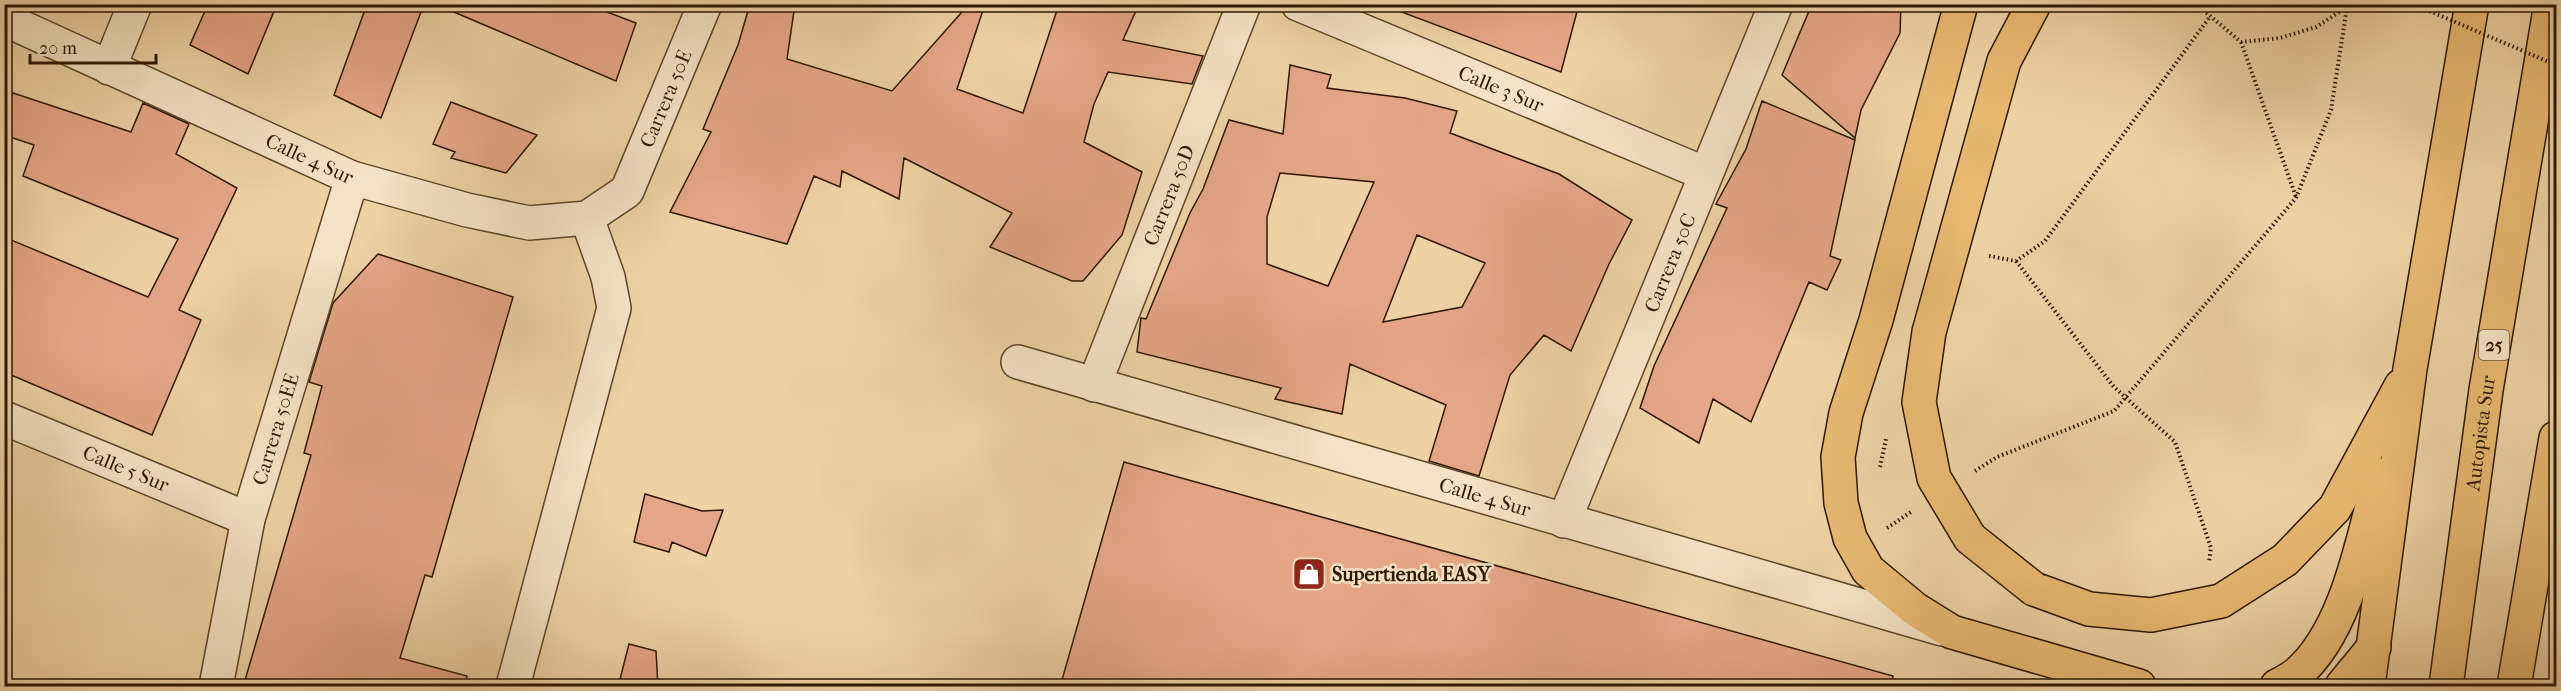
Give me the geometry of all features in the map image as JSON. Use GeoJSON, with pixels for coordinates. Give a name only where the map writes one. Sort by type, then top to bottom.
{"type":"FeatureCollection","features":[{"type":"Feature","properties":{"kind":"highway"},"geometry":{"type":"LineString","coordinates":[[1961,4],[1876,320],[1846,413],[1838,457],[1841,503],[1850,538],[1868,570],[1915,609],[1952,632],[2139,687]]}},
{"type":"Feature","properties":{"kind":"highway"},"geometry":{"type":"LineString","coordinates":[[2034,4],[2004,61],[1929,332],[1919,402],[1934,478],[1970,538],[2034,589],[2089,609],[2151,615],[2221,601],[2285,560],[2335,507],[2410,369]]}},
{"type":"Feature","properties":{"kind":"highway"},"geometry":{"type":"LineString","coordinates":[[2368,687],[2410,369],[2472,4]]}},
{"type":"Feature","properties":{"kind":"highway","name":"Autopista Sur"},"geometry":{"type":"LineString","coordinates":[[2446,687],[2486,390],[2551,4]]}},
{"type":"Feature","properties":{"kind":"highway"},"geometry":{"type":"LineString","coordinates":[[2277,687],[2297,674],[2321,646],[2343,606],[2410,369]]}},
{"type":"Feature","properties":{"kind":"highway"},"geometry":{"type":"LineString","coordinates":[[2514,687],[2556,438]]}},
{"type":"Feature","properties":{"kind":"highway"},"geometry":{"type":"LineString","coordinates":[[2342,687],[2375,646]]}},
{"type":"Feature","properties":{"kind":"street"},"geometry":{"type":"LineString","coordinates":[[109,68],[135,4]]}},
{"type":"Feature","properties":{"kind":"street","name":"Carrera 50E"},"geometry":{"type":"LineString","coordinates":[[627,191],[705,4]]}},
{"type":"Feature","properties":{"kind":"street","name":"Carrera 50D"},"geometry":{"type":"LineString","coordinates":[[1094,385],[1244,4]]}},
{"type":"Feature","properties":{"kind":"street","name":"Calle 3 Sur"},"geometry":{"type":"LineString","coordinates":[[1298,4],[1706,174]]}},
{"type":"Feature","properties":{"kind":"street","name":"Carrera 50C"},"geometry":{"type":"LineString","coordinates":[[1564,521],[1776,4]]}},
{"type":"Feature","properties":{"kind":"street","name":"Calle 4 Sur"},"geometry":{"type":"LineString","coordinates":[[4,19],[352,177],[467,210],[529,223],[586,218],[627,191]]}},
{"type":"Feature","properties":{"kind":"street","name":"Carrera 50EE"},"geometry":{"type":"LineString","coordinates":[[216,687],[248,519],[352,177]]}},
{"type":"Feature","properties":{"kind":"street"},"geometry":{"type":"LineString","coordinates":[[513,687],[614,308],[608,277],[586,218]]}},
{"type":"Feature","properties":{"kind":"street","name":"Calle 4 Sur"},"geometry":{"type":"LineString","coordinates":[[1018,362],[1952,632]]}},
{"type":"Feature","properties":{"kind":"street","name":"Calle 5 Sur"},"geometry":{"type":"LineString","coordinates":[[4,418],[248,519]]}},
{"type":"Feature","properties":{"kind":"path"},"geometry":{"type":"LineString","coordinates":[[2196,4],[2209,18],[2241,42],[2296,198]]}},
{"type":"Feature","properties":{"kind":"path"},"geometry":{"type":"LineString","coordinates":[[2413,4],[2556,64]]}},
{"type":"Feature","properties":{"kind":"path"},"geometry":{"type":"LineString","coordinates":[[2241,42],[2280,38],[2316,27],[2348,6]]}},
{"type":"Feature","properties":{"kind":"path"},"geometry":{"type":"LineString","coordinates":[[1972,473],[1997,457],[2114,411],[2296,198],[2331,110],[2348,6]]}},
{"type":"Feature","properties":{"kind":"path"},"geometry":{"type":"LineString","coordinates":[[2016,261],[2045,241],[2209,18]]}},
{"type":"Feature","properties":{"kind":"path"},"geometry":{"type":"LineString","coordinates":[[1986,255],[2016,261],[2114,387],[2175,442],[2211,548],[2209,564],[2203,571]]}},
{"type":"Feature","properties":{"kind":"path"},"geometry":{"type":"LineString","coordinates":[[1884,530],[1914,510]]}},
{"type":"Feature","properties":{"kind":"building"},"geometry":{"type":"Polygon","coordinates":[[[208,4],[277,4],[248,74],[190,45],[208,4]]]}},
{"type":"Feature","properties":{"kind":"building"},"geometry":{"type":"Polygon","coordinates":[[[367,4],[424,4],[381,118],[334,95],[367,4]]]}},
{"type":"Feature","properties":{"kind":"building"},"geometry":{"type":"Polygon","coordinates":[[[435,4],[586,4],[636,23],[616,81],[435,4]]]}},
{"type":"Feature","properties":{"kind":"building"},"geometry":{"type":"Polygon","coordinates":[[[750,4],[795,4],[787,59],[892,91],[969,4],[985,4],[957,89],[1023,113],[1059,4],[1139,4],[1123,40],[1203,56],[1192,84],[1108,72],[1094,104],[1084,142],[1142,172],[1122,235],[1083,281],[1072,281],[990,247],[1012,213],[904,158],[899,199],[842,171],[840,187],[814,176],[787,244],[670,212],[711,132],[703,129],[738,45],[750,4]]]}},
{"type":"Feature","properties":{"kind":"building"},"geometry":{"type":"Polygon","coordinates":[[[1391,4],[1579,4],[1561,72],[1391,8],[1391,4]]]}},
{"type":"Feature","properties":{"kind":"building"},"geometry":{"type":"Polygon","coordinates":[[[1812,4],[1901,4],[1900,33],[1861,110],[1855,138],[1782,75],[1812,4]]]}},
{"type":"Feature","properties":{"kind":"building"},"geometry":{"type":"Polygon","coordinates":[[[1290,65],[1331,75],[1327,88],[1405,98],[1457,111],[1450,133],[1559,174],[1632,220],[1609,264],[1571,351],[1544,335],[1510,375],[1479,476],[1429,461],[1446,405],[1350,364],[1342,414],[1275,399],[1281,388],[1137,352],[1141,318],[1146,319],[1190,213],[1203,189],[1229,120],[1283,134],[1290,65]],[[1280,173],[1267,217],[1267,264],[1328,286],[1374,182],[1280,173]],[[1417,235],[1383,322],[1462,307],[1485,263],[1417,235]]]}},
{"type":"Feature","properties":{"kind":"building"},"geometry":{"type":"Polygon","coordinates":[[[13,93],[131,132],[143,103],[189,124],[176,154],[237,188],[179,310],[201,320],[152,435],[4,372],[4,237],[148,297],[178,239],[23,176],[34,145],[4,135],[4,116],[13,93]]]}},
{"type":"Feature","properties":{"kind":"building"},"geometry":{"type":"Polygon","coordinates":[[[1762,101],[1855,140],[1830,256],[1841,260],[1827,290],[1809,282],[1751,422],[1713,399],[1699,443],[1640,408],[1654,366],[1727,208],[1716,204],[1746,149],[1762,101]]]}},
{"type":"Feature","properties":{"kind":"building"},"geometry":{"type":"Polygon","coordinates":[[[451,102],[537,135],[506,173],[451,158],[455,152],[433,144],[451,102]]]}},
{"type":"Feature","properties":{"kind":"building"},"geometry":{"type":"Polygon","coordinates":[[[378,254],[513,297],[432,577],[425,575],[400,658],[467,676],[465,687],[243,687],[311,455],[304,453],[322,386],[309,382],[333,303],[378,254]]]}},
{"type":"Feature","properties":{"kind":"building","name":"Supertienda EASY"},"geometry":{"type":"Polygon","coordinates":[[[1124,462],[1893,676],[1892,687],[1060,687],[1124,462]]]}},
{"type":"Feature","properties":{"kind":"building"},"geometry":{"type":"Polygon","coordinates":[[[645,494],[702,511],[723,510],[706,556],[672,542],[669,552],[634,542],[645,494]]]}},
{"type":"Feature","properties":{"kind":"building"},"geometry":{"type":"Polygon","coordinates":[[[629,644],[656,651],[658,687],[618,687],[629,644]]]}},
{"type":"Feature","properties":{"kind":"place","name":"Supertienda EASY"},"geometry":{"type":"Point","coordinates":[1309,574]}}]}
